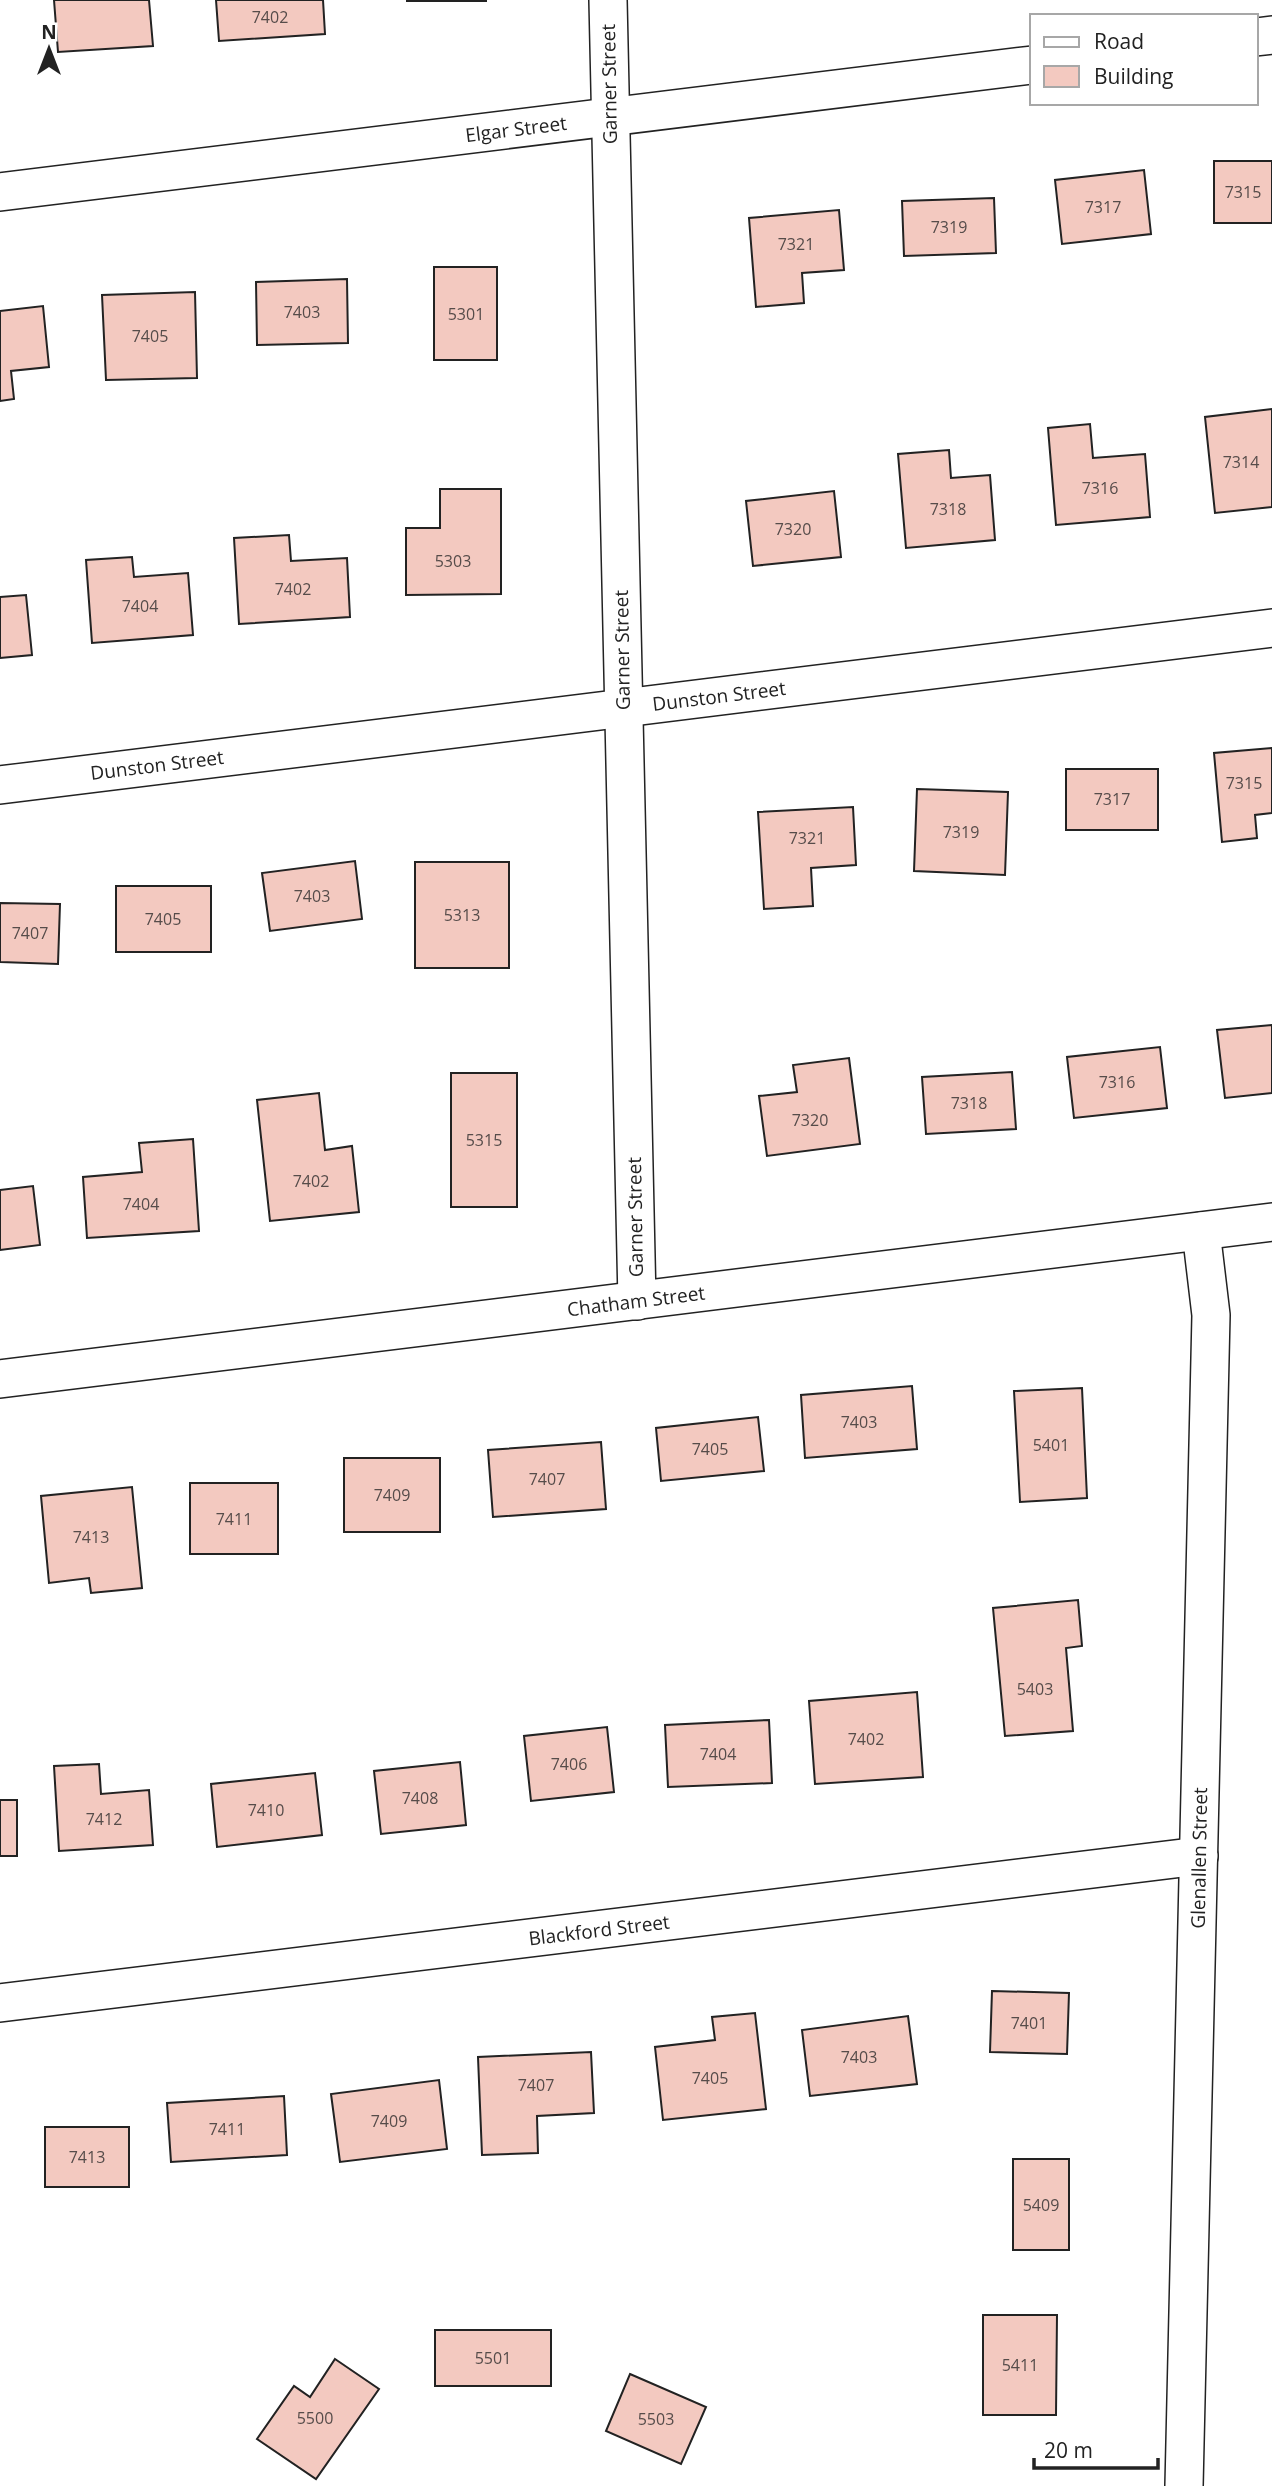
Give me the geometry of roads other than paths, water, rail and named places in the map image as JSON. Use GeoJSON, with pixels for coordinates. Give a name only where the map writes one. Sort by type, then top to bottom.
{"type":"FeatureCollection","features":[{"type":"Feature","properties":{"kind":"street","name":"Garner Street"},"geometry":{"type":"LineString","coordinates":[[608,0],[638,1301]]}},
{"type":"Feature","properties":{"kind":"street","name":"Elgar Street"},"geometry":{"type":"LineString","coordinates":[[0,192],[1030,65]]}},
{"type":"Feature","properties":{"kind":"street","name":"Dunston Street"},"geometry":{"type":"LineString","coordinates":[[0,785],[1272,628]]}},
{"type":"Feature","properties":{"kind":"street","name":"Chatham Street"},"geometry":{"type":"LineString","coordinates":[[0,1379],[1272,1222]]}},
{"type":"Feature","properties":{"kind":"street","name":"Glenallen Street"},"geometry":{"type":"LineString","coordinates":[[1184,2486],[1211,1315],[1202,1231]]}},
{"type":"Feature","properties":{"kind":"street","name":"Blackford Street"},"geometry":{"type":"LineString","coordinates":[[0,2003],[1199,1856]]}}]}
